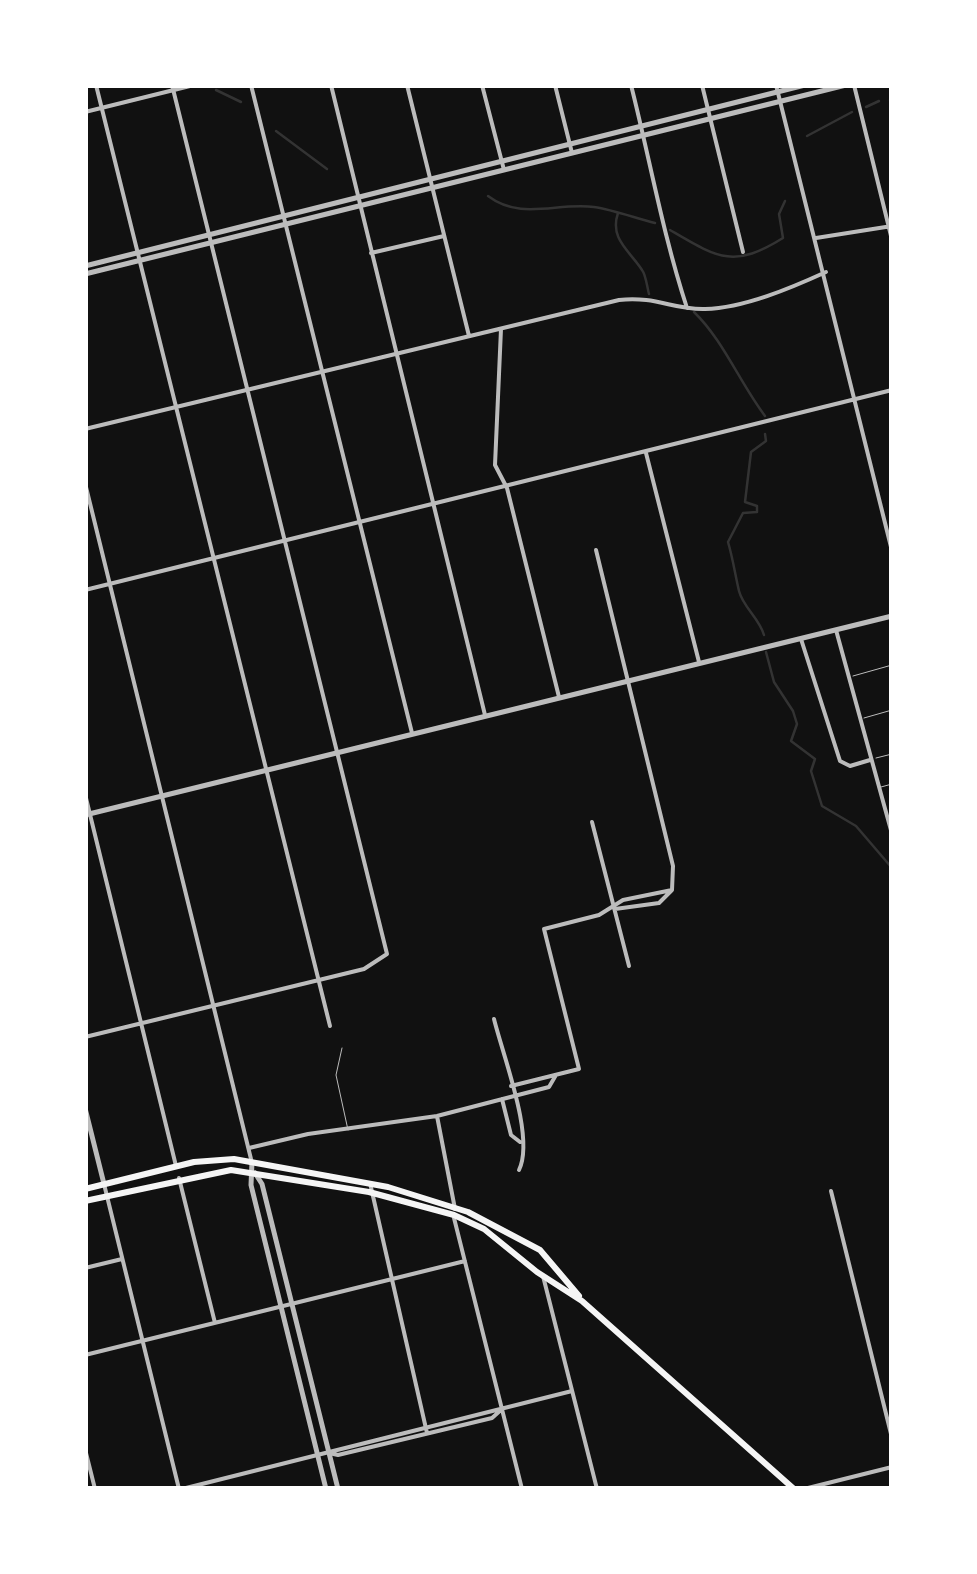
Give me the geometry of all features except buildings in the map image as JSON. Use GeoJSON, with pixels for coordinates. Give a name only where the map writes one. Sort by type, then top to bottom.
{"type":"FeatureCollection","features":[{"type":"Feature","properties":{"kind":"main road"},"geometry":{"type":"LineString","coordinates":[[85,1189],[176,1166],[251,1159],[455,1211],[536,1248],[559,1267],[582,1301]]}},
{"type":"Feature","properties":{"kind":"main road"},"geometry":{"type":"LineString","coordinates":[[85,1200],[179,1178],[253,1170],[370,1188]]}},
{"type":"Feature","properties":{"kind":"main road"},"geometry":{"type":"LineString","coordinates":[[455,1211],[582,1301],[794,1489]]}},
{"type":"Feature","properties":{"kind":"main road"},"geometry":{"type":"LineString","coordinates":[[524,1261],[526,1250],[536,1248]]}},
{"type":"Feature","properties":{"kind":"main road"},"geometry":{"type":"LineString","coordinates":[[545,1276],[556,1276],[559,1267]]}},
{"type":"Feature","properties":{"kind":"street"},"geometry":{"type":"LineString","coordinates":[[96,85],[330,1026]]}},
{"type":"Feature","properties":{"kind":"street"},"geometry":{"type":"LineString","coordinates":[[85,112],[194,85]]}},
{"type":"Feature","properties":{"kind":"street"},"geometry":{"type":"LineString","coordinates":[[251,85],[412,733]]}},
{"type":"Feature","properties":{"kind":"street"},"geometry":{"type":"LineString","coordinates":[[331,85],[485,715]]}},
{"type":"Feature","properties":{"kind":"street"},"geometry":{"type":"LineString","coordinates":[[407,85],[469,336]]}},
{"type":"Feature","properties":{"kind":"street"},"geometry":{"type":"LineString","coordinates":[[482,85],[504,170]]}},
{"type":"Feature","properties":{"kind":"street"},"geometry":{"type":"LineString","coordinates":[[556,85],[572,153]]}},
{"type":"Feature","properties":{"kind":"street"},"geometry":{"type":"LineString","coordinates":[[631,85],[662,206],[664,236],[687,308]]}},
{"type":"Feature","properties":{"kind":"street"},"geometry":{"type":"LineString","coordinates":[[702,85],[743,252]]}},
{"type":"Feature","properties":{"kind":"street"},"geometry":{"type":"LineString","coordinates":[[85,274],[208,234],[708,109],[777,88],[805,85]]}},
{"type":"Feature","properties":{"kind":"street"},"geometry":{"type":"LineString","coordinates":[[85,266],[211,243],[846,85]]}},
{"type":"Feature","properties":{"kind":"street"},"geometry":{"type":"LineString","coordinates":[[854,85],[892,240]]}},
{"type":"Feature","properties":{"kind":"street"},"geometry":{"type":"LineString","coordinates":[[85,1037],[364,969],[387,954],[172,88]]}},
{"type":"Feature","properties":{"kind":"street"},"geometry":{"type":"LineString","coordinates":[[777,88],[826,272],[892,552]]}},
{"type":"Feature","properties":{"kind":"street"},"geometry":{"type":"LineString","coordinates":[[816,238],[891,224]]}},
{"type":"Feature","properties":{"kind":"street"},"geometry":{"type":"LineString","coordinates":[[371,252],[444,236]]}},
{"type":"Feature","properties":{"kind":"street"},"geometry":{"type":"LineString","coordinates":[[85,429],[620,300],[649,296],[687,308],[716,308],[797,285],[826,272]]}},
{"type":"Feature","properties":{"kind":"street"},"geometry":{"type":"LineString","coordinates":[[501,329],[495,465],[507,488],[559,697]]}},
{"type":"Feature","properties":{"kind":"street"},"geometry":{"type":"LineString","coordinates":[[85,590],[892,390]]}},
{"type":"Feature","properties":{"kind":"street"},"geometry":{"type":"LineString","coordinates":[[646,453],[699,662]]}},
{"type":"Feature","properties":{"kind":"street"},"geometry":{"type":"LineString","coordinates":[[85,482],[249,1148],[251,1185],[326,1489]]}},
{"type":"Feature","properties":{"kind":"street"},"geometry":{"type":"LineString","coordinates":[[511,1086],[579,1069],[544,929],[614,910],[659,903],[672,890],[673,866],[596,550]]}},
{"type":"Feature","properties":{"kind":"street"},"geometry":{"type":"LineString","coordinates":[[87,814],[892,616]]}},
{"type":"Feature","properties":{"kind":"street"},"geometry":{"type":"LineString","coordinates":[[836,630],[891,835]]}},
{"type":"Feature","properties":{"kind":"street"},"geometry":{"type":"LineString","coordinates":[[801,638],[840,761],[850,766],[870,760]]}},
{"type":"Feature","properties":{"kind":"street"},"geometry":{"type":"LineString","coordinates":[[85,794],[176,1166]]}},
{"type":"Feature","properties":{"kind":"street"},"geometry":{"type":"LineString","coordinates":[[592,822],[629,966]]}},
{"type":"Feature","properties":{"kind":"street"},"geometry":{"type":"LineString","coordinates":[[614,910],[623,900],[672,890]]}},
{"type":"Feature","properties":{"kind":"street"},"geometry":{"type":"LineString","coordinates":[[494,1019],[523,1132],[520,1142],[524,1158],[519,1170]]}},
{"type":"Feature","properties":{"kind":"street"},"geometry":{"type":"LineString","coordinates":[[249,1148],[308,1134],[437,1116],[549,1087],[556,1075]]}},
{"type":"Feature","properties":{"kind":"street"},"geometry":{"type":"LineString","coordinates":[[502,1099],[512,1135],[520,1142]]}},
{"type":"Feature","properties":{"kind":"street"},"geometry":{"type":"LineString","coordinates":[[85,1108],[180,1489],[492,1418],[502,1409]]}},
{"type":"Feature","properties":{"kind":"street"},"geometry":{"type":"LineString","coordinates":[[437,1116],[465,1261],[522,1489]]}},
{"type":"Feature","properties":{"kind":"street"},"geometry":{"type":"LineString","coordinates":[[512,1135],[523,1132]]}},
{"type":"Feature","properties":{"kind":"street"},"geometry":{"type":"LineString","coordinates":[[253,1170],[262,1184],[338,1489]]}},
{"type":"Feature","properties":{"kind":"street"},"geometry":{"type":"LineString","coordinates":[[179,1178],[215,1322]]}},
{"type":"Feature","properties":{"kind":"street"},"geometry":{"type":"LineString","coordinates":[[370,1188],[427,1433]]}},
{"type":"Feature","properties":{"kind":"street"},"geometry":{"type":"LineString","coordinates":[[831,1191],[892,1438]]}},
{"type":"Feature","properties":{"kind":"street"},"geometry":{"type":"LineString","coordinates":[[85,1268],[122,1259]]}},
{"type":"Feature","properties":{"kind":"street"},"geometry":{"type":"LineString","coordinates":[[85,1355],[465,1261]]}},
{"type":"Feature","properties":{"kind":"street"},"geometry":{"type":"LineString","coordinates":[[545,1276],[598,1489]]}},
{"type":"Feature","properties":{"kind":"street"},"geometry":{"type":"LineString","coordinates":[[329,1453],[337,1446],[572,1391]]}},
{"type":"Feature","properties":{"kind":"street"},"geometry":{"type":"LineString","coordinates":[[85,1449],[94,1489]]}},
{"type":"Feature","properties":{"kind":"street"},"geometry":{"type":"LineString","coordinates":[[804,1489],[892,1467]]}},
{"type":"Feature","properties":{"kind":"lane"},"geometry":{"type":"LineString","coordinates":[[850,677],[892,665]]}},
{"type":"Feature","properties":{"kind":"lane"},"geometry":{"type":"LineString","coordinates":[[860,719],[892,710]]}},
{"type":"Feature","properties":{"kind":"lane"},"geometry":{"type":"LineString","coordinates":[[870,760],[892,754]]}},
{"type":"Feature","properties":{"kind":"lane"},"geometry":{"type":"LineString","coordinates":[[878,788],[892,784]]}},
{"type":"Feature","properties":{"kind":"lane"},"geometry":{"type":"LineString","coordinates":[[342,1048],[336,1075],[348,1130]]}},
{"type":"Feature","properties":{"kind":"waterway"},"geometry":{"type":"LineString","coordinates":[[216,90],[241,102]]}},
{"type":"Feature","properties":{"kind":"waterway"},"geometry":{"type":"LineString","coordinates":[[866,107],[879,101]]}},
{"type":"Feature","properties":{"kind":"waterway"},"geometry":{"type":"LineString","coordinates":[[807,136],[852,112]]}},
{"type":"Feature","properties":{"kind":"waterway"},"geometry":{"type":"LineString","coordinates":[[276,131],[327,169]]}},
{"type":"Feature","properties":{"kind":"waterway"},"geometry":{"type":"LineString","coordinates":[[488,196],[513,208],[594,207],[655,223]]}},
{"type":"Feature","properties":{"kind":"waterway"},"geometry":{"type":"LineString","coordinates":[[670,230],[714,253],[751,254],[783,238],[779,214],[785,201]]}},
{"type":"Feature","properties":{"kind":"waterway"},"geometry":{"type":"LineString","coordinates":[[618,213],[618,237],[643,272],[649,294]]}},
{"type":"Feature","properties":{"kind":"waterway"},"geometry":{"type":"LineString","coordinates":[[694,312],[714,335],[765,416]]}},
{"type":"Feature","properties":{"kind":"waterway"},"geometry":{"type":"LineString","coordinates":[[764,635],[741,597],[728,542],[743,513],[757,512],[757,506],[745,502],[751,452],[766,441],[765,434]]}},
{"type":"Feature","properties":{"kind":"waterway"},"geometry":{"type":"LineString","coordinates":[[766,652],[774,682],[797,724],[791,741],[815,759],[811,771],[822,806],[856,826],[892,868]]}}]}
